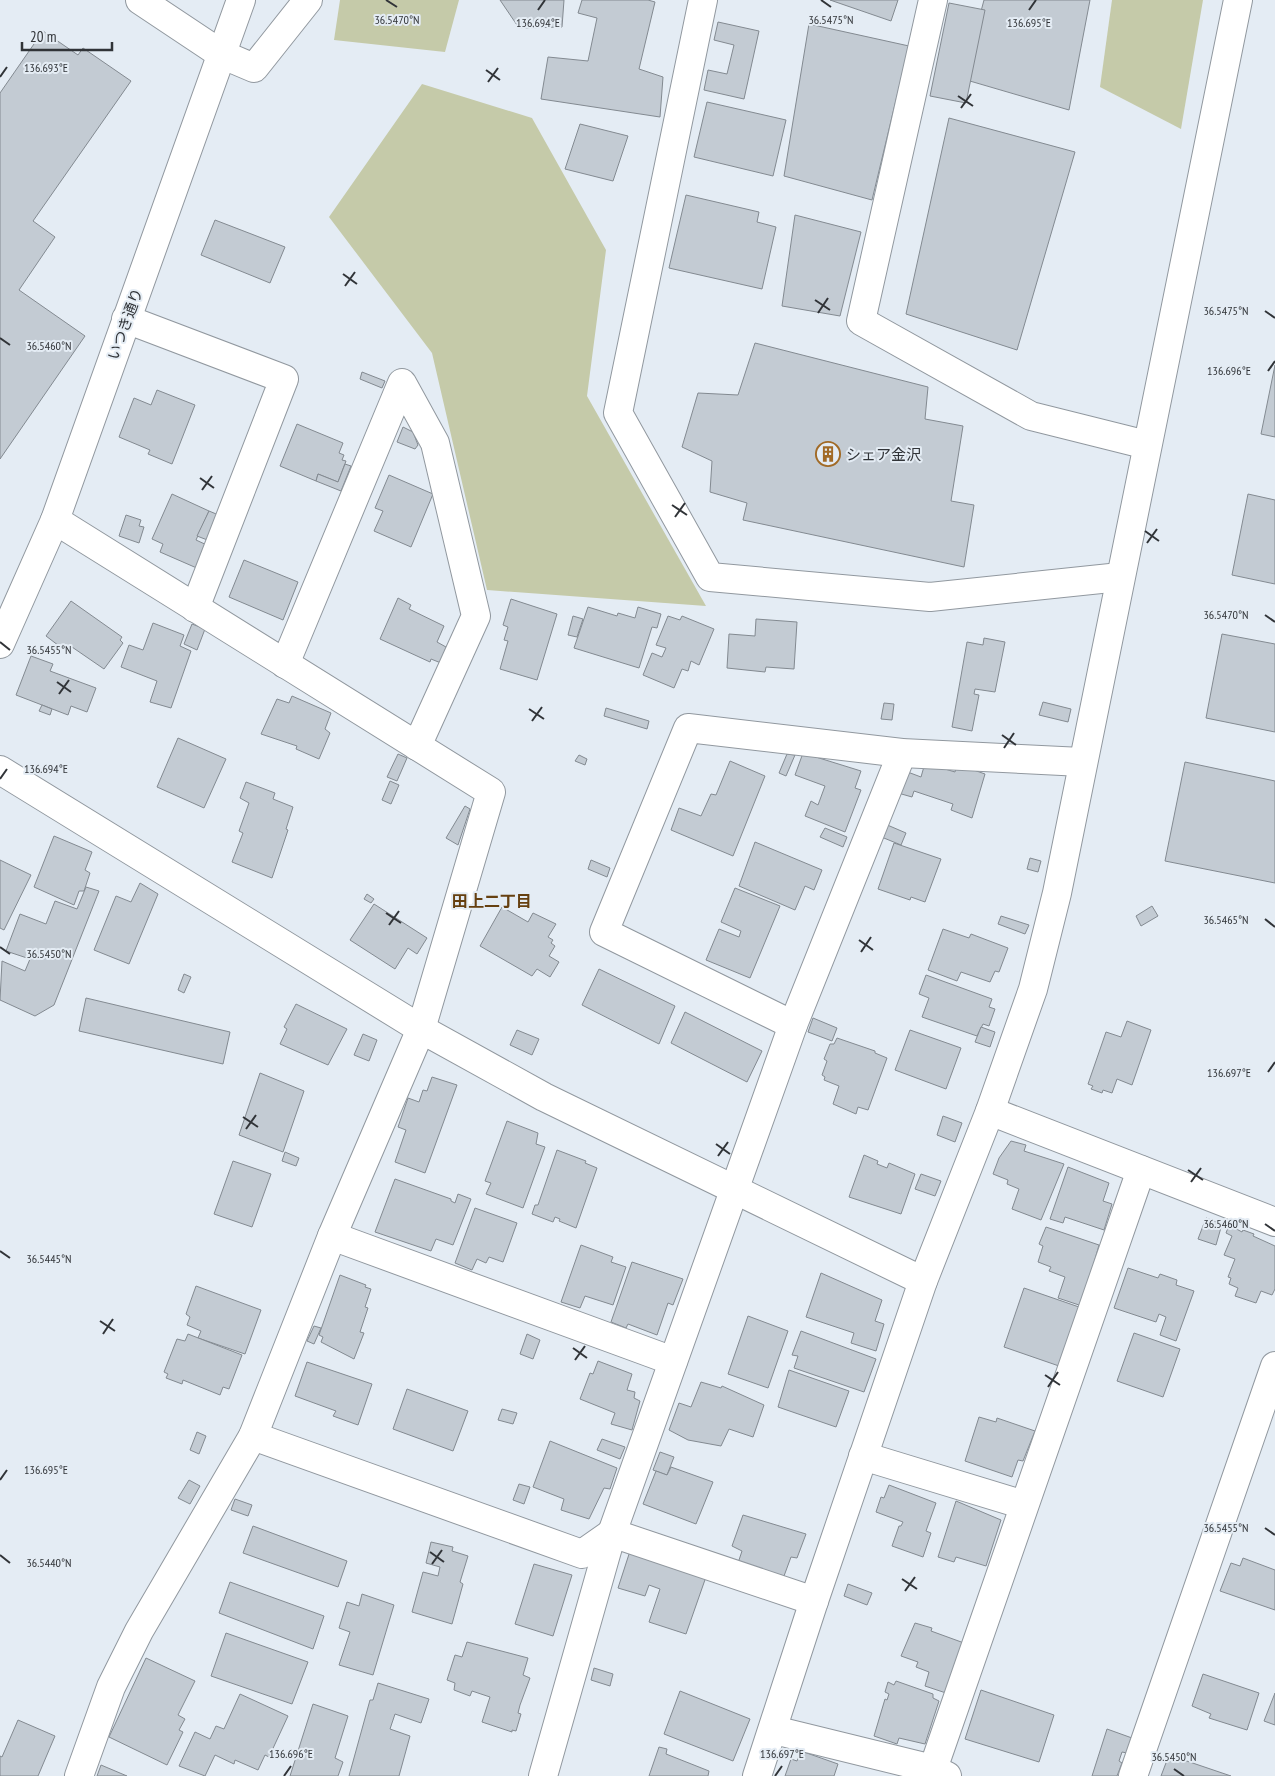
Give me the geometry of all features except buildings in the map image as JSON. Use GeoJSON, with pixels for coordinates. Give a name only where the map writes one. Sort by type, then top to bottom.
{"type":"FeatureCollection","features":[{"type":"Feature","properties":{"kind":"street"},"geometry":{"type":"LineString","coordinates":[[140,0],[221,54],[254,68],[308,0]]}},
{"type":"Feature","properties":{"kind":"street","name":"いつき通り"},"geometry":{"type":"LineString","coordinates":[[0,644],[54,520],[241,0]]}},
{"type":"Feature","properties":{"kind":"street"},"geometry":{"type":"LineString","coordinates":[[703,0],[618,413],[710,577],[930,597],[1120,577]]}},
{"type":"Feature","properties":{"kind":"street"},"geometry":{"type":"LineString","coordinates":[[934,0],[861,320],[1031,416],[1147,445]]}},
{"type":"Feature","properties":{"kind":"street"},"geometry":{"type":"LineString","coordinates":[[757,1776],[774,1730],[814,1601],[923,1281],[990,1111],[1033,989],[1057,893],[1082,762],[1238,0]]}},
{"type":"Feature","properties":{"kind":"street"},"geometry":{"type":"LineString","coordinates":[[126,319],[284,379],[196,608]]}},
{"type":"Feature","properties":{"kind":"street"},"geometry":{"type":"LineString","coordinates":[[285,664],[402,383],[435,443],[476,616],[417,746]]}},
{"type":"Feature","properties":{"kind":"street"},"geometry":{"type":"LineString","coordinates":[[54,520],[491,792],[421,1029],[332,1236],[253,1436],[139,1632],[112,1687],[79,1776]]}},
{"type":"Feature","properties":{"kind":"street"},"geometry":{"type":"LineString","coordinates":[[793,1025],[604,932],[688,728],[902,754],[1082,762]]}},
{"type":"Feature","properties":{"kind":"street"},"geometry":{"type":"LineString","coordinates":[[543,1776],[612,1533],[793,1025],[902,754]]}},
{"type":"Feature","properties":{"kind":"street"},"geometry":{"type":"LineString","coordinates":[[0,770],[421,1029],[544,1097],[923,1281]]}},
{"type":"Feature","properties":{"kind":"street"},"geometry":{"type":"LineString","coordinates":[[990,1111],[1275,1222]]}},
{"type":"Feature","properties":{"kind":"street"},"geometry":{"type":"LineString","coordinates":[[774,1730],[940,1773],[1024,1505],[1141,1170]]}},
{"type":"Feature","properties":{"kind":"street"},"geometry":{"type":"LineString","coordinates":[[332,1236],[673,1360]]}},
{"type":"Feature","properties":{"kind":"street"},"geometry":{"type":"LineString","coordinates":[[1133,1776],[1275,1366]]}},
{"type":"Feature","properties":{"kind":"street"},"geometry":{"type":"LineString","coordinates":[[253,1436],[582,1554],[612,1533]]}},
{"type":"Feature","properties":{"kind":"street"},"geometry":{"type":"LineString","coordinates":[[863,1456],[1024,1505]]}},
{"type":"Feature","properties":{"kind":"street"},"geometry":{"type":"LineString","coordinates":[[612,1533],[814,1601]]}},
{"type":"Feature","properties":{"kind":"green space"},"geometry":{"type":"Polygon","coordinates":[[[340,0],[459,0],[445,52],[334,40],[340,0]]]}},
{"type":"Feature","properties":{"kind":"green space"},"geometry":{"type":"Polygon","coordinates":[[[1112,0],[1203,0],[1181,129],[1100,87],[1112,0]]]}},
{"type":"Feature","properties":{"kind":"green space"},"geometry":{"type":"Polygon","coordinates":[[[422,84],[532,118],[606,250],[587,396],[706,606],[487,590],[432,353],[329,217],[422,84]]]}},
{"type":"Feature","properties":{"kind":"place","name":"シェア金沢"},"geometry":{"type":"Point","coordinates":[828,454]}},
{"type":"Feature","properties":{"kind":"district","name":"田上二丁目"},"geometry":{"type":"Point","coordinates":[492,901]}}]}
